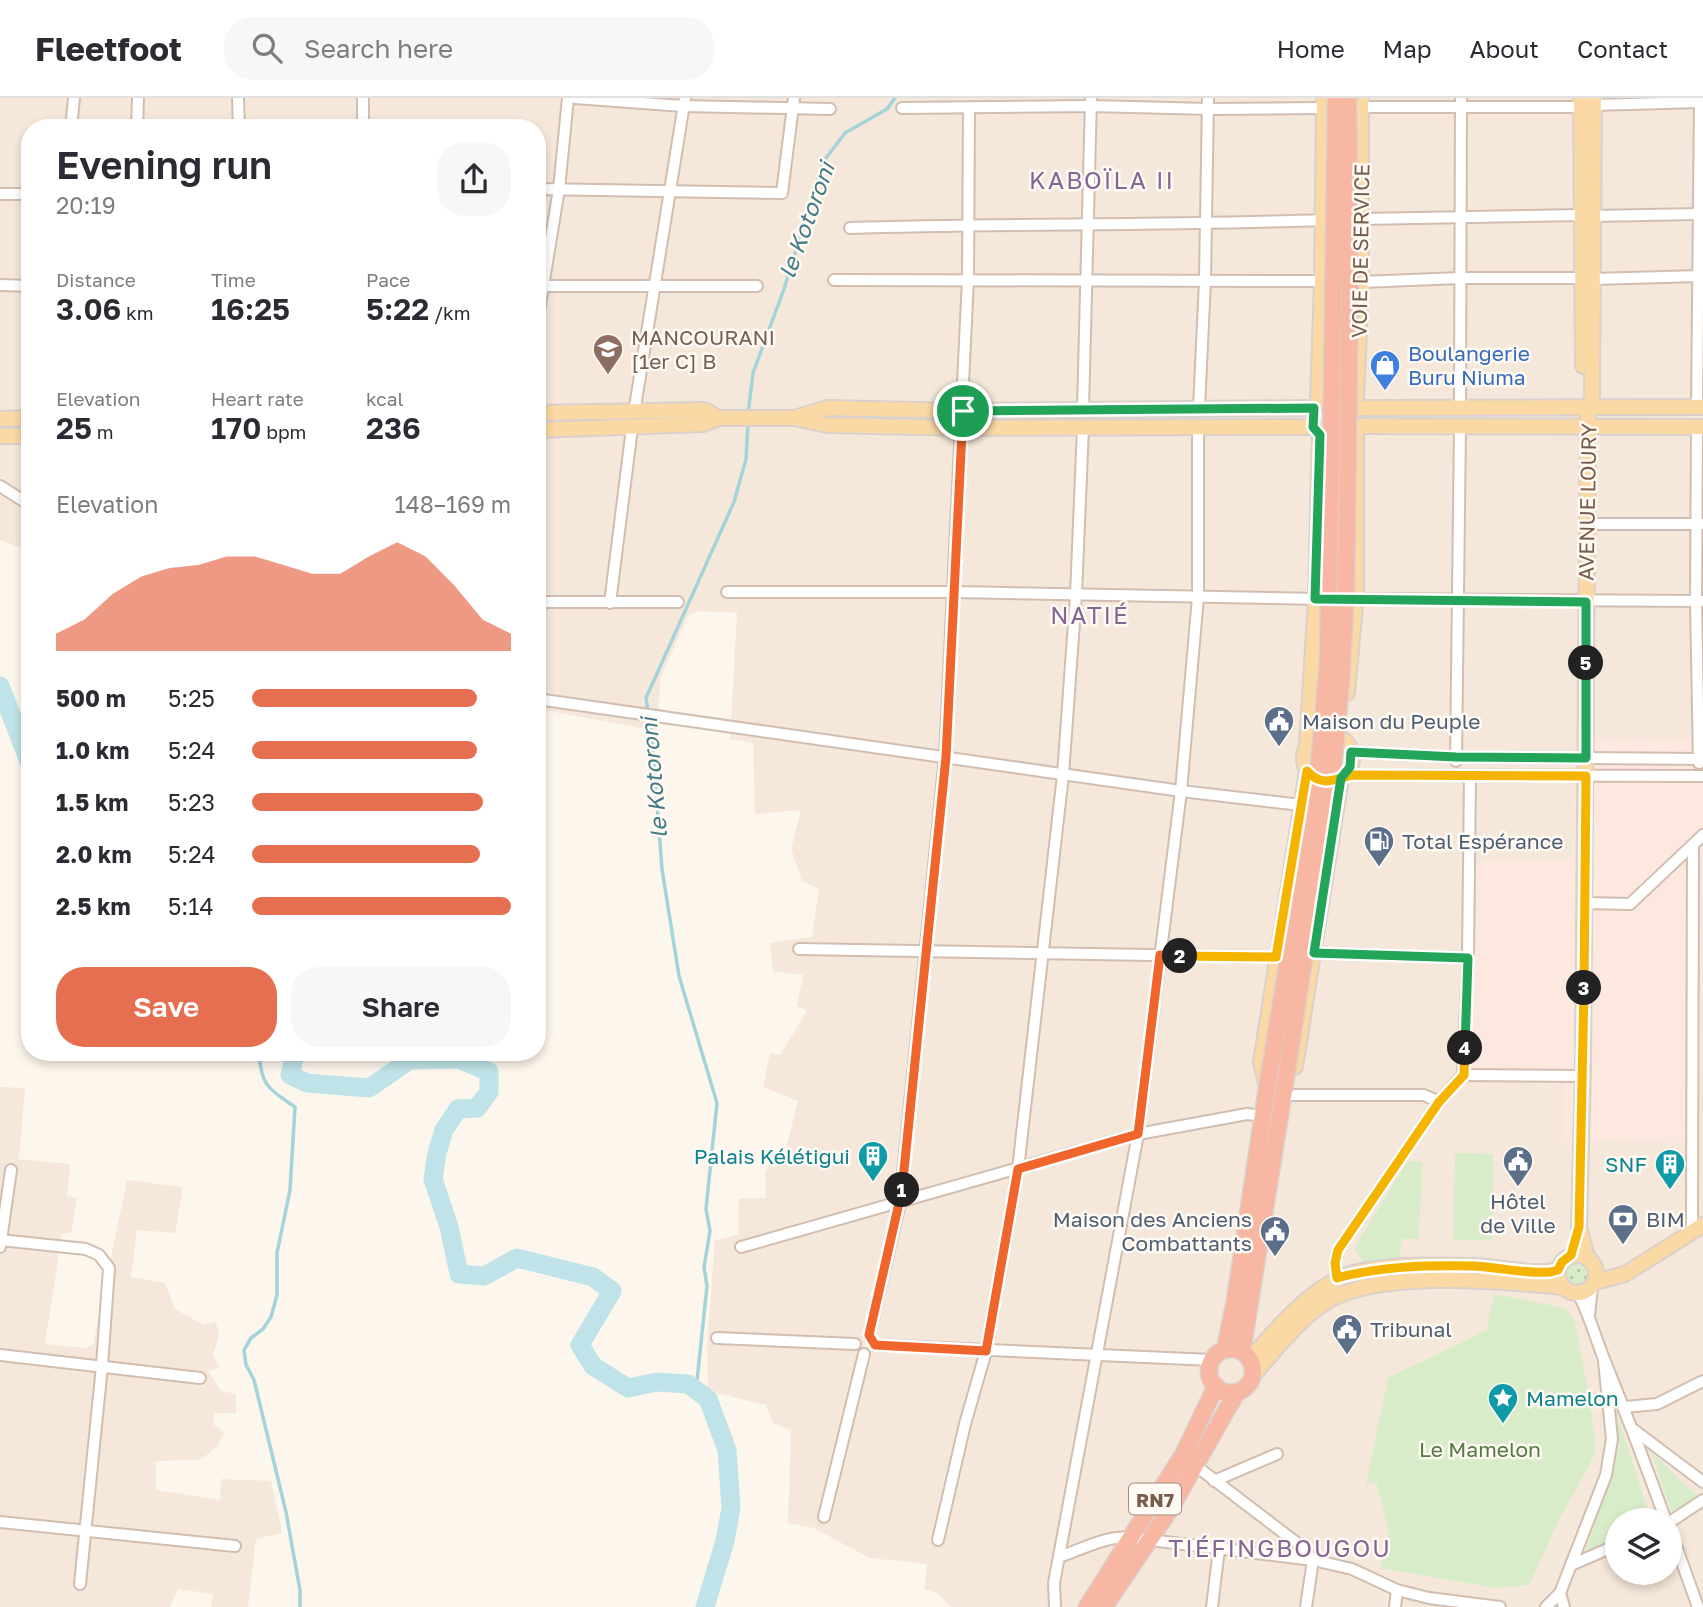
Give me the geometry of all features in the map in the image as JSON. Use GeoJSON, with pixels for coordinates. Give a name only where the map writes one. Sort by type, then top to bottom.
{"type":"FeatureCollection","features":[{"type":"Feature","properties":{"kind":"highway"},"geometry":{"type":"LineString","coordinates":[[1252,1376],[1239,1353],[1235,1301],[1318,777],[1328,661],[1328,101]]}},
{"type":"Feature","properties":{"kind":"highway"},"geometry":{"type":"LineString","coordinates":[[1239,1353],[1284,1093],[1333,770],[1346,591],[1350,281],[1356,101]]}},
{"type":"Feature","properties":{"kind":"highway"},"geometry":{"type":"LineString","coordinates":[[1237,1392],[1226,1392],[1216,1387],[1209,1371],[1212,1360],[1239,1353]]}},
{"type":"Feature","properties":{"kind":"highway","name":"RN7"},"geometry":{"type":"LineString","coordinates":[[1104,1607],[1196,1466],[1225,1410],[1237,1392],[1247,1386],[1252,1376]]}},
{"type":"Feature","properties":{"kind":"highway","name":"RN7"},"geometry":{"type":"LineString","coordinates":[[1087,1607],[1184,1453],[1216,1387]]}},
{"type":"Feature","properties":{"kind":"main road","name":"VOIE DE SERVICE"},"geometry":{"type":"LineString","coordinates":[[1316,405],[1328,101]]}},
{"type":"Feature","properties":{"kind":"main road","name":"VOIE DE SERVICE"},"geometry":{"type":"LineString","coordinates":[[1356,101],[1362,219],[1357,406]]}},
{"type":"Feature","properties":{"kind":"main road","name":"AVENUE LOURY"},"geometry":{"type":"LineString","coordinates":[[1579,1227],[1588,524],[1588,408],[1583,400],[1588,215],[1587,102]]}},
{"type":"Feature","properties":{"kind":"main road"},"geometry":{"type":"LineString","coordinates":[[1267,1088],[1261,1062],[1307,771],[1304,755],[1307,746],[1315,599],[1316,405],[1324,396],[1340,394],[1347,396],[1357,406],[1360,415],[1357,428],[1356,599],[1347,746],[1350,767],[1341,778],[1292,1077],[1284,1093]]}},
{"type":"Feature","properties":{"kind":"main road"},"geometry":{"type":"LineString","coordinates":[[793,418],[827,408],[963,411],[1316,405]]}},
{"type":"Feature","properties":{"kind":"main road"},"geometry":{"type":"LineString","coordinates":[[1357,406],[1700,407]]}},
{"type":"Feature","properties":{"kind":"main road"},"geometry":{"type":"LineString","coordinates":[[546,414],[703,424],[719,418],[764,417],[793,418],[827,425],[962,428],[1198,427],[1316,431],[1336,442],[1351,436],[1357,428]]}},
{"type":"Feature","properties":{"kind":"main road"},"geometry":{"type":"LineString","coordinates":[[0,419],[21,418]]}},
{"type":"Feature","properties":{"kind":"main road"},"geometry":{"type":"LineString","coordinates":[[546,429],[633,420]]}},
{"type":"Feature","properties":{"kind":"main road"},"geometry":{"type":"LineString","coordinates":[[1357,428],[1460,425],[1700,427]]}},
{"type":"Feature","properties":{"kind":"main road"},"geometry":{"type":"LineString","coordinates":[[0,436],[21,436]]}},
{"type":"Feature","properties":{"kind":"main road"},"geometry":{"type":"LineString","coordinates":[[1307,746],[1319,736],[1327,734],[1347,746]]}},
{"type":"Feature","properties":{"kind":"main road"},"geometry":{"type":"LineString","coordinates":[[1307,771],[1319,781],[1341,778]]}},
{"type":"Feature","properties":{"kind":"main road"},"geometry":{"type":"LineString","coordinates":[[1563,1287],[1558,1270],[1562,1262],[1571,1255],[1579,1227]]}},
{"type":"Feature","properties":{"kind":"main road"},"geometry":{"type":"LineString","coordinates":[[1579,1227],[1591,1262],[1588,1287]]}},
{"type":"Feature","properties":{"kind":"main road"},"geometry":{"type":"LineString","coordinates":[[1252,1376],[1297,1326],[1324,1303],[1362,1287],[1389,1283],[1473,1280],[1588,1287],[1625,1274],[1698,1228]]}},
{"type":"Feature","properties":{"kind":"main road"},"geometry":{"type":"LineString","coordinates":[[1571,1255],[1591,1262],[1606,1272],[1625,1274]]}},
{"type":"Feature","properties":{"kind":"main road"},"geometry":{"type":"LineString","coordinates":[[1239,1353],[1337,1278],[1388,1268],[1474,1266],[1540,1273],[1558,1270]]}},
{"type":"Feature","properties":{"kind":"street"},"geometry":{"type":"LineString","coordinates":[[72,119],[75,98]]}},
{"type":"Feature","properties":{"kind":"street"},"geometry":{"type":"LineString","coordinates":[[137,119],[138,98]]}},
{"type":"Feature","properties":{"kind":"street"},"geometry":{"type":"LineString","coordinates":[[238,98],[239,119]]}},
{"type":"Feature","properties":{"kind":"street"},"geometry":{"type":"LineString","coordinates":[[363,98],[363,119]]}},
{"type":"Feature","properties":{"kind":"street"},"geometry":{"type":"LineString","coordinates":[[546,255],[559,189],[568,98]]}},
{"type":"Feature","properties":{"kind":"street"},"geometry":{"type":"LineString","coordinates":[[575,98],[794,103],[830,109]]}},
{"type":"Feature","properties":{"kind":"street"},"geometry":{"type":"LineString","coordinates":[[1356,101],[1700,100],[1700,407]]}},
{"type":"Feature","properties":{"kind":"street"},"geometry":{"type":"LineString","coordinates":[[902,108],[969,108],[1091,102],[1328,101]]}},
{"type":"Feature","properties":{"kind":"street"},"geometry":{"type":"LineString","coordinates":[[610,603],[633,420],[684,102]]}},
{"type":"Feature","properties":{"kind":"street"},"geometry":{"type":"LineString","coordinates":[[1083,409],[1090,225],[1091,102]]}},
{"type":"Feature","properties":{"kind":"street"},"geometry":{"type":"LineString","coordinates":[[1460,407],[1461,102]]}},
{"type":"Feature","properties":{"kind":"street"},"geometry":{"type":"LineString","coordinates":[[546,190],[782,193],[794,103]]}},
{"type":"Feature","properties":{"kind":"street"},"geometry":{"type":"LineString","coordinates":[[1199,408],[1206,281],[1208,103]]}},
{"type":"Feature","properties":{"kind":"street"},"geometry":{"type":"LineString","coordinates":[[855,1344],[859,1353],[872,1352],[872,1340],[900,1203],[946,757],[968,279],[969,108]]}},
{"type":"Feature","properties":{"kind":"street"},"geometry":{"type":"LineString","coordinates":[[0,194],[21,194]]}},
{"type":"Feature","properties":{"kind":"street"},"geometry":{"type":"LineString","coordinates":[[1362,219],[1698,214]]}},
{"type":"Feature","properties":{"kind":"street"},"geometry":{"type":"LineString","coordinates":[[850,228],[1322,220]]}},
{"type":"Feature","properties":{"kind":"street"},"geometry":{"type":"LineString","coordinates":[[1361,282],[1460,278],[1700,276]]}},
{"type":"Feature","properties":{"kind":"street"},"geometry":{"type":"LineString","coordinates":[[834,280],[1322,281]]}},
{"type":"Feature","properties":{"kind":"street"},"geometry":{"type":"LineString","coordinates":[[0,285],[21,286]]}},
{"type":"Feature","properties":{"kind":"street"},"geometry":{"type":"LineString","coordinates":[[546,286],[757,286]]}},
{"type":"Feature","properties":{"kind":"street"},"geometry":{"type":"LineString","coordinates":[[1456,775],[1460,425]]}},
{"type":"Feature","properties":{"kind":"street"},"geometry":{"type":"LineString","coordinates":[[1055,1607],[1054,1583],[1138,1134],[1181,791],[1198,597],[1198,427]]}},
{"type":"Feature","properties":{"kind":"street"},"geometry":{"type":"LineString","coordinates":[[1341,778],[1352,775],[1701,776],[1700,427]]}},
{"type":"Feature","properties":{"kind":"street"},"geometry":{"type":"LineString","coordinates":[[938,1540],[965,1424],[986,1351],[1018,1169],[1063,775],[1076,595],[1083,428]]}},
{"type":"Feature","properties":{"kind":"street"},"geometry":{"type":"LineString","coordinates":[[0,486],[21,499]]}},
{"type":"Feature","properties":{"kind":"street"},"geometry":{"type":"LineString","coordinates":[[1588,524],[1699,524]]}},
{"type":"Feature","properties":{"kind":"street"},"geometry":{"type":"LineString","coordinates":[[727,592],[955,592],[1315,599],[1699,601]]}},
{"type":"Feature","properties":{"kind":"street"},"geometry":{"type":"LineString","coordinates":[[546,602],[678,602]]}},
{"type":"Feature","properties":{"kind":"street"},"geometry":{"type":"LineString","coordinates":[[546,700],[1063,775],[1301,805]]}},
{"type":"Feature","properties":{"kind":"street"},"geometry":{"type":"LineString","coordinates":[[1347,746],[1456,757],[1701,759]]}},
{"type":"Feature","properties":{"kind":"street"},"geometry":{"type":"LineString","coordinates":[[1337,1278],[1335,1263],[1338,1250],[1439,1102],[1464,1075],[1470,775]]}},
{"type":"Feature","properties":{"kind":"street"},"geometry":{"type":"LineString","coordinates":[[1584,903],[1630,904],[1703,835]]}},
{"type":"Feature","properties":{"kind":"street"},"geometry":{"type":"LineString","coordinates":[[1693,845],[1698,1228]]}},
{"type":"Feature","properties":{"kind":"street"},"geometry":{"type":"LineString","coordinates":[[799,949],[1276,957]]}},
{"type":"Feature","properties":{"kind":"street"},"geometry":{"type":"LineString","coordinates":[[1314,953],[1468,958]]}},
{"type":"Feature","properties":{"kind":"street"},"geometry":{"type":"LineString","coordinates":[[1464,1075],[1583,1076]]}},
{"type":"Feature","properties":{"kind":"street"},"geometry":{"type":"LineString","coordinates":[[1284,1093],[1424,1095],[1439,1102]]}},
{"type":"Feature","properties":{"kind":"street"},"geometry":{"type":"LineString","coordinates":[[741,1247],[1138,1134],[1247,1114],[1263,1116]]}},
{"type":"Feature","properties":{"kind":"street"},"geometry":{"type":"LineString","coordinates":[[0,1247],[11,1170]]}},
{"type":"Feature","properties":{"kind":"street"},"geometry":{"type":"LineString","coordinates":[[0,1240],[86,1249],[99,1255],[109,1268],[80,1584]]}},
{"type":"Feature","properties":{"kind":"street"},"geometry":{"type":"LineString","coordinates":[[1588,1287],[1589,1314],[1604,1361],[1663,1508]]}},
{"type":"Feature","properties":{"kind":"street"},"geometry":{"type":"LineString","coordinates":[[855,1344],[859,1336],[872,1340],[986,1351],[1212,1360]]}},
{"type":"Feature","properties":{"kind":"street"},"geometry":{"type":"LineString","coordinates":[[718,1338],[855,1344]]}},
{"type":"Feature","properties":{"kind":"street"},"geometry":{"type":"LineString","coordinates":[[824,1517],[864,1354]]}},
{"type":"Feature","properties":{"kind":"street"},"geometry":{"type":"LineString","coordinates":[[0,1355],[200,1378]]}},
{"type":"Feature","properties":{"kind":"street"},"geometry":{"type":"LineString","coordinates":[[1546,1607],[1560,1593],[1606,1475],[1612,1439],[1604,1361]]}},
{"type":"Feature","properties":{"kind":"street"},"geometry":{"type":"LineString","coordinates":[[1625,1408],[1657,1404],[1703,1381]]}},
{"type":"Feature","properties":{"kind":"street"},"geometry":{"type":"LineString","coordinates":[[1634,1430],[1703,1482]]}},
{"type":"Feature","properties":{"kind":"street"},"geometry":{"type":"LineString","coordinates":[[1214,1481],[1278,1454]]}},
{"type":"Feature","properties":{"kind":"street"},"geometry":{"type":"LineString","coordinates":[[1196,1466],[1302,1547],[1313,1560],[1306,1607]]}},
{"type":"Feature","properties":{"kind":"street"},"geometry":{"type":"LineString","coordinates":[[1682,1513],[1703,1500]]}},
{"type":"Feature","properties":{"kind":"street"},"geometry":{"type":"LineString","coordinates":[[0,1522],[235,1546]]}},
{"type":"Feature","properties":{"kind":"street"},"geometry":{"type":"LineString","coordinates":[[1059,1558],[1118,1536],[1131,1535],[1150,1540],[1313,1560],[1352,1569],[1397,1590],[1429,1598],[1500,1607]]}},
{"type":"Feature","properties":{"kind":"street"},"geometry":{"type":"LineString","coordinates":[[1212,1607],[1219,1549]]}},
{"type":"Feature","properties":{"kind":"street"},"geometry":{"type":"LineString","coordinates":[[1571,1565],[1605,1550]]}},
{"type":"Feature","properties":{"kind":"street"},"geometry":{"type":"LineString","coordinates":[[1682,1563],[1698,1607]]}},
{"type":"Feature","properties":{"kind":"street"},"geometry":{"type":"LineString","coordinates":[[1395,1607],[1397,1590]]}},
{"type":"Feature","properties":{"kind":"street"},"geometry":{"type":"LineString","coordinates":[[1560,1593],[1564,1607]]}},
{"type":"Feature","properties":{"kind":"shaded area"},"geometry":{"type":"Polygon","coordinates":[[[0,98],[1703,98],[1703,1607],[952,1607],[936,1593],[924,1589],[927,1564],[869,1558],[814,1528],[788,1523],[791,1430],[773,1423],[766,1405],[708,1391],[707,1343],[715,1240],[738,1235],[739,1199],[766,1198],[765,1173],[772,1155],[784,1156],[798,1101],[763,1087],[770,1053],[780,1055],[807,1011],[797,1006],[803,975],[773,971],[770,943],[812,937],[819,889],[802,881],[791,849],[801,810],[755,814],[753,743],[730,739],[737,613],[698,611],[688,616],[660,679],[658,731],[546,711],[546,119],[21,119],[21,548],[0,540],[0,98]]]}},
{"type":"Feature","properties":{"kind":"shaded area"},"geometry":{"type":"Polygon","coordinates":[[[1576,738],[1703,739],[1703,851],[1700,854],[1700,1143],[1563,1140],[1564,1082],[1464,1075],[1466,862],[1573,860],[1576,738]]]}},
{"type":"Feature","properties":{"kind":"shaded area"},"geometry":{"type":"Polygon","coordinates":[[[0,1087],[25,1088],[19,1159],[70,1164],[67,1196],[77,1198],[71,1233],[62,1234],[45,1344],[85,1348],[93,1345],[127,1180],[183,1187],[175,1233],[137,1230],[131,1277],[165,1283],[175,1309],[204,1325],[216,1322],[219,1335],[213,1355],[220,1368],[208,1371],[221,1391],[236,1394],[236,1413],[214,1413],[213,1424],[224,1432],[218,1446],[200,1460],[156,1461],[156,1490],[220,1500],[221,1479],[271,1481],[282,1533],[256,1539],[248,1607],[211,1607],[213,1594],[178,1589],[170,1607],[0,1607],[0,1087]]]}},
{"type":"Feature","properties":{"kind":"green space"},"geometry":{"type":"Polygon","coordinates":[[[1455,1153],[1493,1154],[1492,1240],[1453,1240],[1455,1153]]]}},
{"type":"Feature","properties":{"kind":"green space"},"geometry":{"type":"Polygon","coordinates":[[[1408,1161],[1422,1162],[1419,1239],[1402,1239],[1399,1265],[1366,1265],[1354,1248],[1408,1161]]]}},
{"type":"Feature","properties":{"kind":"green space"},"geometry":{"type":"Polygon","coordinates":[[[1577,1260],[1587,1264],[1591,1274],[1587,1284],[1577,1288],[1567,1284],[1563,1274],[1567,1264],[1577,1260]]]}},
{"type":"Feature","properties":{"kind":"green space","name":"Le Mamelon"},"geometry":{"type":"Polygon","coordinates":[[[1494,1294],[1565,1308],[1574,1319],[1591,1406],[1596,1452],[1558,1522],[1529,1585],[1496,1588],[1380,1568],[1389,1532],[1376,1482],[1366,1485],[1388,1378],[1487,1330],[1494,1294]]]}},
{"type":"Feature","properties":{"kind":"green space"},"geometry":{"type":"Polygon","coordinates":[[[1616,1410],[1647,1508],[1605,1508],[1605,1544],[1585,1553],[1611,1466],[1616,1410]]]}},
{"type":"Feature","properties":{"kind":"green space"},"geometry":{"type":"Polygon","coordinates":[[[1651,1452],[1697,1496],[1679,1508],[1670,1508],[1651,1452]]]}},
{"type":"Feature","properties":{"kind":"waterway","name":"le Kotoroni"},"geometry":{"type":"LineString","coordinates":[[748,414],[753,373],[784,289],[823,162],[845,133],[887,109],[895,98]]}},
{"type":"Feature","properties":{"kind":"waterway","name":"le Kotoroni"},"geometry":{"type":"LineString","coordinates":[[696,1390],[707,1286],[704,1267],[710,1231],[706,1209],[717,1103],[679,976],[662,869],[652,735],[646,698],[734,502],[746,459],[748,421]]}},
{"type":"Feature","properties":{"kind":"waterway"},"geometry":{"type":"LineString","coordinates":[[0,686],[21,741]]}},
{"type":"Feature","properties":{"kind":"waterway"},"geometry":{"type":"LineString","coordinates":[[260,1061],[268,1085],[295,1107],[290,1190],[277,1253],[277,1295],[271,1317],[263,1329],[251,1338],[244,1350],[246,1365],[254,1380],[286,1512],[300,1590],[300,1607]]}},
{"type":"Feature","properties":{"kind":"waterway"},"geometry":{"type":"LineString","coordinates":[[293,1061],[290,1075],[307,1083],[369,1088],[409,1061]]}},
{"type":"Feature","properties":{"kind":"waterway"},"geometry":{"type":"LineString","coordinates":[[464,1061],[489,1072],[489,1092],[477,1108],[458,1109],[444,1130],[433,1179],[449,1227],[459,1274],[484,1276],[517,1258],[593,1277],[612,1291],[580,1345],[593,1366],[628,1388],[657,1382],[688,1384],[708,1399],[727,1450],[731,1508],[725,1541],[705,1607]]}},
{"type":"Feature","properties":{"kind":"place","name":"MANCOURANI [1er C] B"},"geometry":{"type":"Point","coordinates":[608,376]}},
{"type":"Feature","properties":{"kind":"place","name":"Boulangerie Buru Niuma"},"geometry":{"type":"Point","coordinates":[1385,392]}},
{"type":"Feature","properties":{"kind":"place","name":"Maison du Peuple"},"geometry":{"type":"Point","coordinates":[1279,748]}},
{"type":"Feature","properties":{"kind":"place","name":"Total Espérance"},"geometry":{"type":"Point","coordinates":[1379,868]}},
{"type":"Feature","properties":{"kind":"place","name":"Palais Kélétigui"},"geometry":{"type":"Point","coordinates":[873,1183]}},
{"type":"Feature","properties":{"kind":"place","name":"Hôtel de Ville"},"geometry":{"type":"Point","coordinates":[1518,1188]}},
{"type":"Feature","properties":{"kind":"place","name":"SNF"},"geometry":{"type":"Point","coordinates":[1670,1191]}},
{"type":"Feature","properties":{"kind":"place","name":"BIM"},"geometry":{"type":"Point","coordinates":[1623,1246]}},
{"type":"Feature","properties":{"kind":"place","name":"Maison des Anciens Combattants"},"geometry":{"type":"Point","coordinates":[1275,1258]}},
{"type":"Feature","properties":{"kind":"place","name":"Tribunal"},"geometry":{"type":"Point","coordinates":[1347,1356]}},
{"type":"Feature","properties":{"kind":"place","name":"Mamelon"},"geometry":{"type":"Point","coordinates":[1503,1425]}},
{"type":"Feature","properties":{"kind":"district","name":"KABOÏLA II"},"geometry":{"type":"Point","coordinates":[1102,179]}},
{"type":"Feature","properties":{"kind":"district","name":"NATIÉ"},"geometry":{"type":"Point","coordinates":[1090,614]}},
{"type":"Feature","properties":{"kind":"district","name":"TIÉFINGBOUGOU"},"geometry":{"type":"Point","coordinates":[1280,1547]}},
{"type":"Feature","properties":{"kind":"route"},"geometry":{"type":"LineString","coordinates":[[963,411],[946,757],[900,1203],[869,1335],[875,1345],[986,1351],[1018,1169],[1138,1134],[1160,955],[1276,957],[1307,771],[1319,781],[1326,782],[1334,781],[1341,778],[1352,775],[1586,776],[1579,1227],[1571,1255],[1562,1262],[1558,1270],[1540,1273],[1474,1266],[1388,1268],[1337,1278],[1335,1263],[1338,1250],[1439,1102],[1464,1075],[1468,958],[1314,953],[1341,778],[1350,767],[1351,752],[1456,757],[1586,758],[1586,602],[1315,599],[1320,435],[1313,427],[1314,408],[963,411]]}}]}
